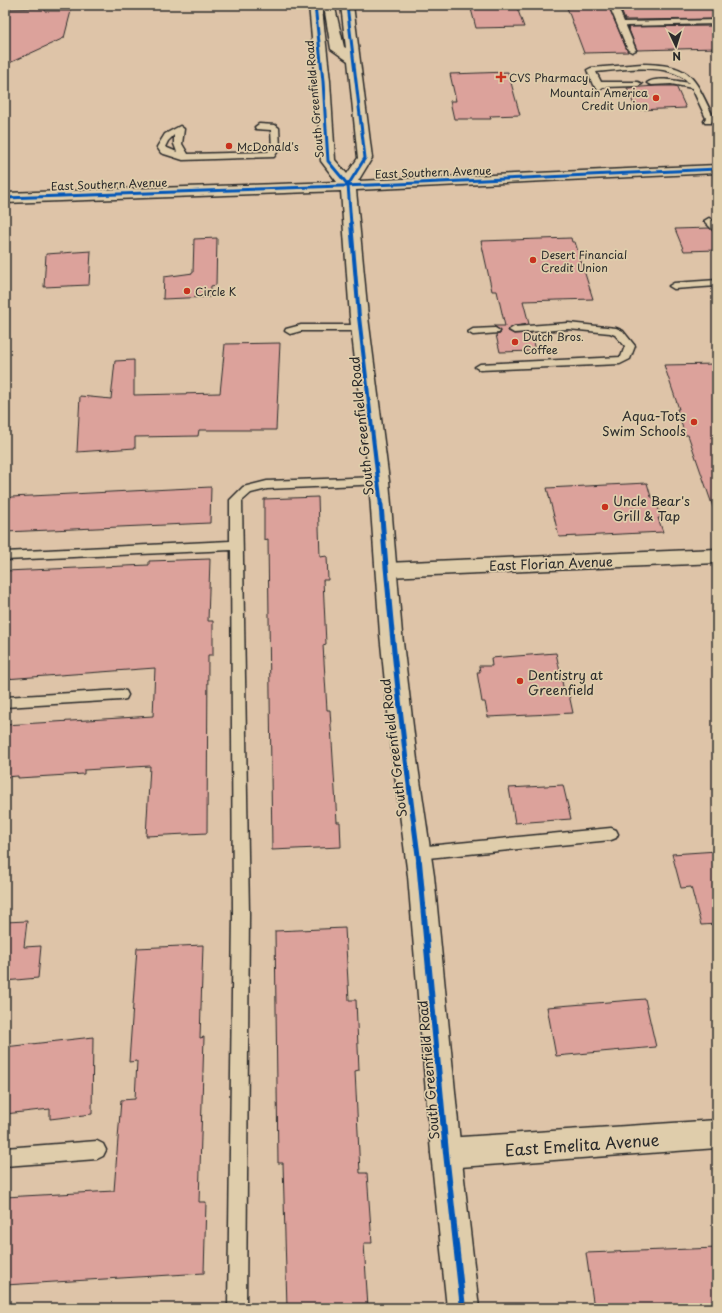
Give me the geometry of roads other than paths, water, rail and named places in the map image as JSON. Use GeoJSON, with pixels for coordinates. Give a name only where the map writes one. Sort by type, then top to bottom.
{"type":"FeatureCollection","features":[{"type":"Feature","properties":{"kind":"main road","name":"South Greenfield Road"},"geometry":{"type":"LineString","coordinates":[[315,5],[323,81],[328,161],[348,185],[361,328],[379,481],[403,744],[421,876],[446,1153],[463,1308]]}},
{"type":"Feature","properties":{"kind":"main road"},"geometry":{"type":"LineString","coordinates":[[324,5],[331,11],[338,49],[354,59]]}},
{"type":"Feature","properties":{"kind":"main road"},"geometry":{"type":"LineString","coordinates":[[347,5],[365,158],[348,185]]}},
{"type":"Feature","properties":{"kind":"main road","name":"East Southern Avenue"},"geometry":{"type":"LineString","coordinates":[[5,198],[717,169]]}},
{"type":"Feature","properties":{"kind":"main road","name":"East Florian Avenue"},"geometry":{"type":"LineString","coordinates":[[386,570],[717,556]]}},
{"type":"Feature","properties":{"kind":"main road","name":"East Emelita Avenue"},"geometry":{"type":"LineString","coordinates":[[446,1153],[717,1134]]}},
{"type":"Feature","properties":{"kind":"lane"},"geometry":{"type":"LineString","coordinates":[[613,5],[632,50]]}},
{"type":"Feature","properties":{"kind":"lane"},"geometry":{"type":"LineString","coordinates":[[620,24],[717,22]]}},
{"type":"Feature","properties":{"kind":"lane"},"geometry":{"type":"LineString","coordinates":[[636,80],[597,83],[591,70],[659,67],[683,73],[692,83],[710,118],[708,121]]}},
{"type":"Feature","properties":{"kind":"lane"},"geometry":{"type":"LineString","coordinates":[[650,80],[692,83]]}},
{"type":"Feature","properties":{"kind":"lane"},"geometry":{"type":"LineString","coordinates":[[186,157],[179,147],[177,134],[180,129],[168,133],[162,141],[161,147],[164,152],[174,155],[186,157],[270,155],[276,148],[274,128],[259,126]]}},
{"type":"Feature","properties":{"kind":"lane"},"geometry":{"type":"LineString","coordinates":[[674,286],[717,283]]}},
{"type":"Feature","properties":{"kind":"lane"},"geometry":{"type":"LineString","coordinates":[[480,366],[620,361],[625,360],[630,346],[619,333],[612,330],[568,326],[514,330]]}},
{"type":"Feature","properties":{"kind":"lane"},"geometry":{"type":"LineString","coordinates":[[290,331],[301,328],[361,328]]}},
{"type":"Feature","properties":{"kind":"lane"},"geometry":{"type":"LineString","coordinates":[[473,332],[495,331]]}},
{"type":"Feature","properties":{"kind":"lane"},"geometry":{"type":"LineString","coordinates":[[238,1308],[241,914],[236,500],[247,490],[267,485],[379,481]]}},
{"type":"Feature","properties":{"kind":"lane"},"geometry":{"type":"LineString","coordinates":[[5,556],[237,545]]}},
{"type":"Feature","properties":{"kind":"lane"},"geometry":{"type":"LineString","coordinates":[[5,702],[121,695]]}},
{"type":"Feature","properties":{"kind":"lane"},"geometry":{"type":"LineString","coordinates":[[417,853],[611,834]]}},
{"type":"Feature","properties":{"kind":"lane"},"geometry":{"type":"LineString","coordinates":[[5,1157],[97,1150]]}},
{"type":"Feature","properties":{"kind":"place","name":"CVS Pharmacy"},"geometry":{"type":"Point","coordinates":[501,77]}},
{"type":"Feature","properties":{"kind":"place","name":"Mountain America Credit Union"},"geometry":{"type":"Point","coordinates":[656,98]}},
{"type":"Feature","properties":{"kind":"place","name":"McDonald's"},"geometry":{"type":"Point","coordinates":[229,146]}},
{"type":"Feature","properties":{"kind":"place","name":"Desert Financial Credit Union"},"geometry":{"type":"Point","coordinates":[533,260]}},
{"type":"Feature","properties":{"kind":"place","name":"Circle K"},"geometry":{"type":"Point","coordinates":[187,291]}},
{"type":"Feature","properties":{"kind":"place","name":"Dutch Bros. Coffee"},"geometry":{"type":"Point","coordinates":[515,342]}},
{"type":"Feature","properties":{"kind":"place","name":"Aqua-Tots Swim Schools"},"geometry":{"type":"Point","coordinates":[694,422]}},
{"type":"Feature","properties":{"kind":"place","name":"Uncle Bear's Grill & Tap"},"geometry":{"type":"Point","coordinates":[605,507]}},
{"type":"Feature","properties":{"kind":"place","name":"Dentistry at Greenfield"},"geometry":{"type":"Point","coordinates":[520,681]}}]}
